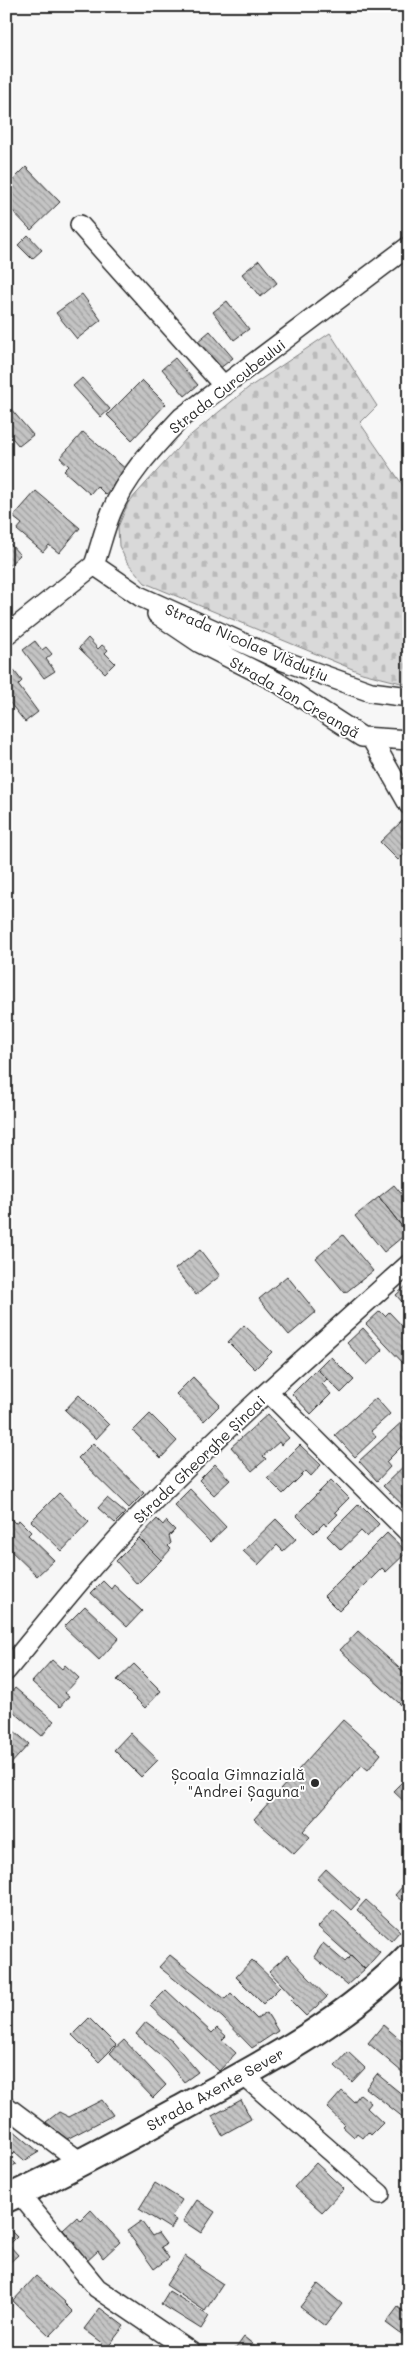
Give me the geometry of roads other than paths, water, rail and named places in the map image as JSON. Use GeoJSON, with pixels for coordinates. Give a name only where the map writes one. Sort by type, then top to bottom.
{"type":"FeatureCollection","features":[{"type":"Feature","properties":{"kind":"main road","name":"Strada Axente Sever"},"geometry":{"type":"LineString","coordinates":[[13,2196],[82,2163],[243,2075],[331,2021],[388,1977],[409,1956]]}},
{"type":"Feature","properties":{"kind":"street"},"geometry":{"type":"LineString","coordinates":[[80,225],[224,386]]}},
{"type":"Feature","properties":{"kind":"street","name":"Strada Curcubeului"},"geometry":{"type":"LineString","coordinates":[[94,565],[111,513],[127,482],[156,444],[182,417],[409,246]]}},
{"type":"Feature","properties":{"kind":"street"},"geometry":{"type":"LineString","coordinates":[[6,635],[94,565]]}},
{"type":"Feature","properties":{"kind":"street","name":"Strada Nicolae Vlăduțiu"},"geometry":{"type":"LineString","coordinates":[[94,565],[141,597],[281,660],[371,692],[409,697]]}},
{"type":"Feature","properties":{"kind":"street","name":"Strada Ion Creangă"},"geometry":{"type":"LineString","coordinates":[[141,597],[149,609],[200,643],[277,682],[362,738],[409,740]]}},
{"type":"Feature","properties":{"kind":"street"},"geometry":{"type":"LineString","coordinates":[[371,738],[409,805]]}},
{"type":"Feature","properties":{"kind":"street","name":"Strada Gheorghe Șincai"},"geometry":{"type":"LineString","coordinates":[[6,1671],[94,1564],[140,1514],[268,1392],[409,1264]]}},
{"type":"Feature","properties":{"kind":"street"},"geometry":{"type":"LineString","coordinates":[[268,1392],[409,1533]]}},
{"type":"Feature","properties":{"kind":"street"},"geometry":{"type":"LineString","coordinates":[[243,2075],[380,2194]]}},
{"type":"Feature","properties":{"kind":"street"},"geometry":{"type":"LineString","coordinates":[[6,2106],[82,2163]]}},
{"type":"Feature","properties":{"kind":"street"},"geometry":{"type":"LineString","coordinates":[[13,2196],[97,2288],[190,2352]]}},
{"type":"Feature","properties":{"kind":"place","name":"Școala Gimnazială \"Andrei Șaguna\""},"geometry":{"type":"Point","coordinates":[315,1783]}}]}
